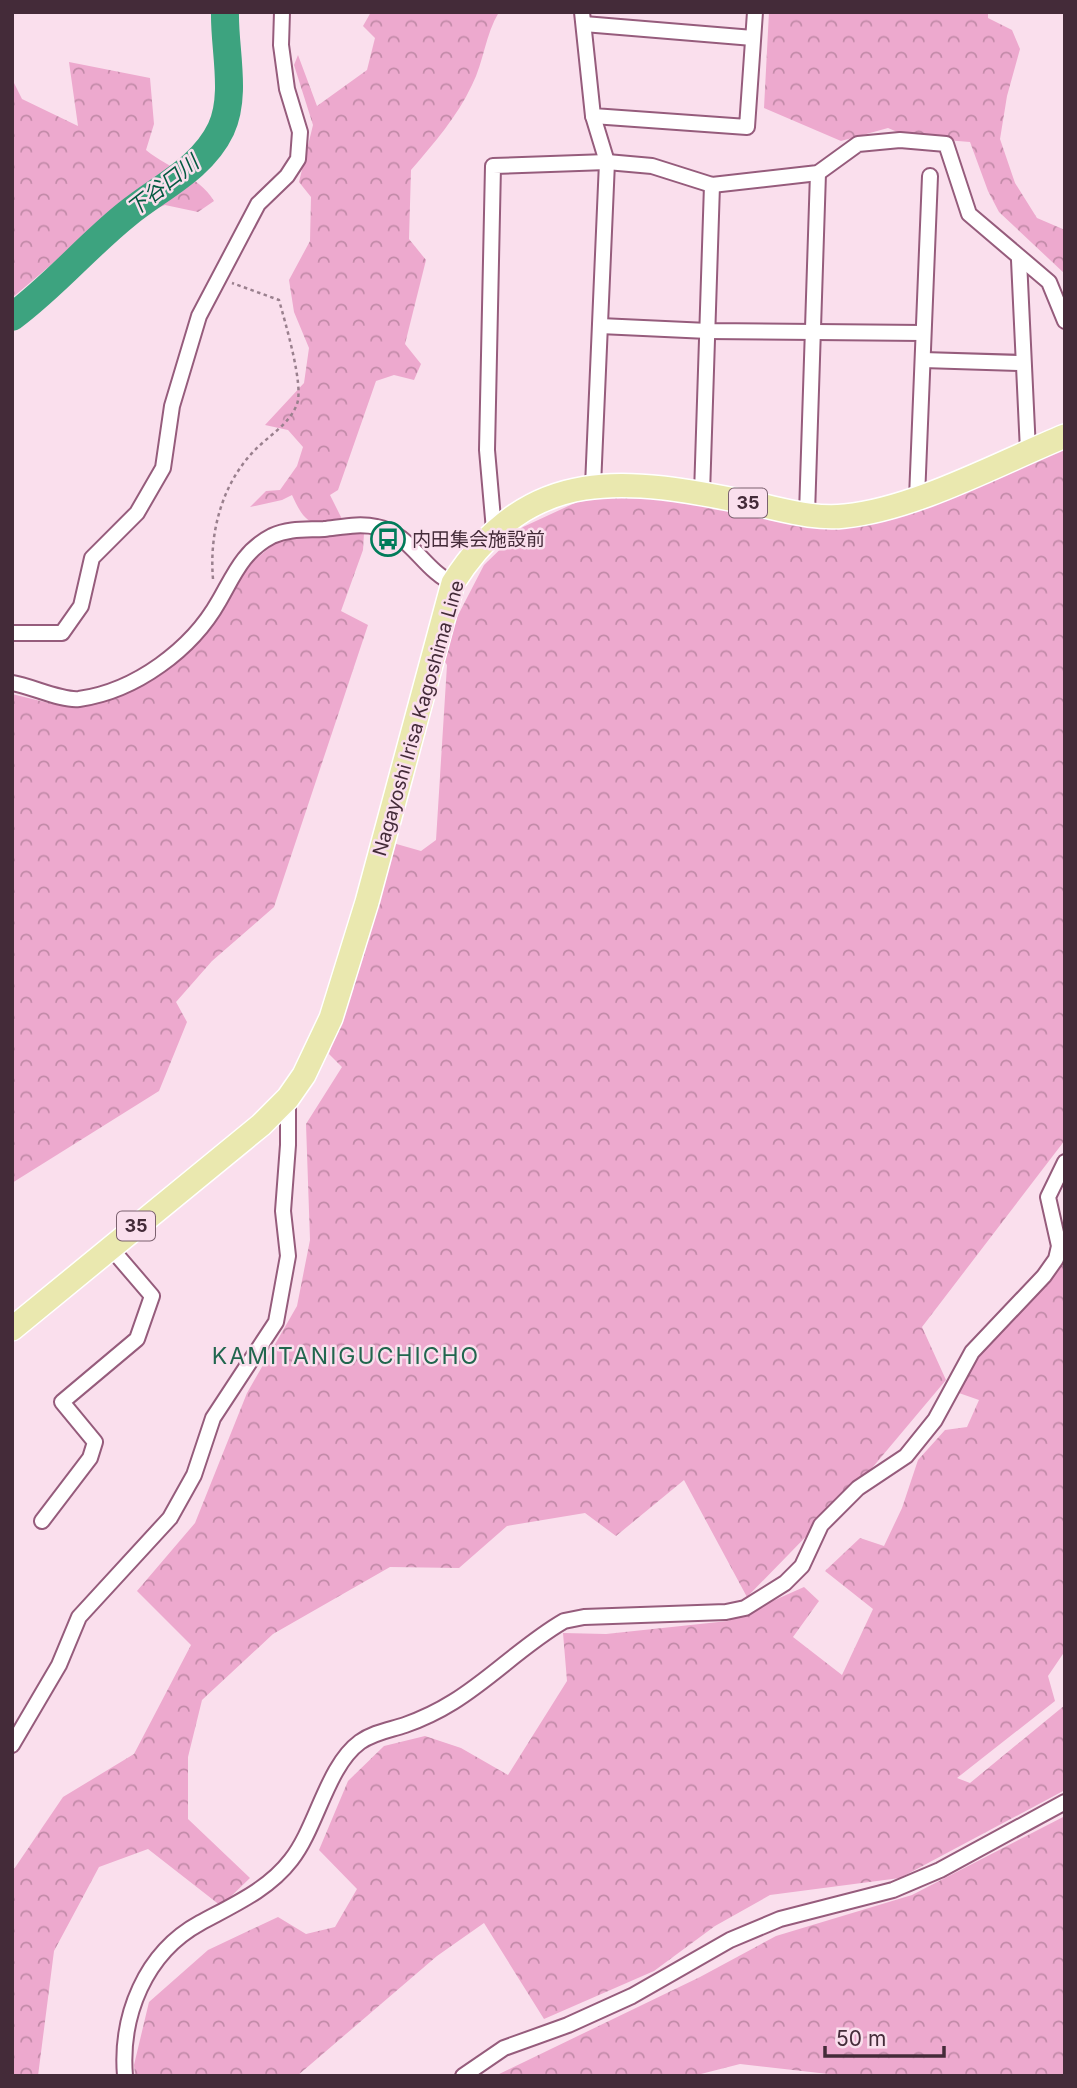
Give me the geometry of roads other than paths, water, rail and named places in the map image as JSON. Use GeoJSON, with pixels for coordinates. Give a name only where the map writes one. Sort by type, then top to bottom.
{"type":"FeatureCollection","features":[{"type":"Feature","properties":{"kind":"main road","name":"Nagayoshi Irisa Kagoshima Line"},"geometry":{"type":"LineString","coordinates":[[12,1329],[261,1125],[288,1098],[320,1048],[367,902],[453,583],[471,554],[494,530],[523,509],[557,494],[593,486],[622,484],[702,494],[807,514],[843,517],[917,498],[1065,436]]}},
{"type":"Feature","properties":{"kind":"street"},"geometry":{"type":"LineString","coordinates":[[12,633],[62,633],[81,606],[92,558],[137,513],[163,468],[172,407],[198,316],[258,204],[288,176],[298,159],[300,132],[286,89],[281,45],[282,12]]}},
{"type":"Feature","properties":{"kind":"street"},"geometry":{"type":"LineString","coordinates":[[593,116],[747,127],[755,12]]}},
{"type":"Feature","properties":{"kind":"street"},"geometry":{"type":"LineString","coordinates":[[593,486],[607,162],[593,116],[583,18],[753,38]]}},
{"type":"Feature","properties":{"kind":"street"},"geometry":{"type":"LineString","coordinates":[[494,530],[487,450],[493,166],[607,162],[652,166],[712,185],[818,173],[858,144],[900,140],[946,144],[969,214],[1019,260],[1049,282],[1065,321]]}},
{"type":"Feature","properties":{"kind":"street"},"geometry":{"type":"LineString","coordinates":[[807,514],[818,173]]}},
{"type":"Feature","properties":{"kind":"street"},"geometry":{"type":"LineString","coordinates":[[917,498],[930,176]]}},
{"type":"Feature","properties":{"kind":"street"},"geometry":{"type":"LineString","coordinates":[[702,494],[712,185]]}},
{"type":"Feature","properties":{"kind":"street"},"geometry":{"type":"LineString","coordinates":[[1019,260],[1028,451]]}},
{"type":"Feature","properties":{"kind":"street"},"geometry":{"type":"LineString","coordinates":[[600,326],[708,331],[923,333]]}},
{"type":"Feature","properties":{"kind":"street"},"geometry":{"type":"LineString","coordinates":[[923,360],[1023,363]]}},
{"type":"Feature","properties":{"kind":"street"},"geometry":{"type":"LineString","coordinates":[[12,683],[78,699],[123,685],[155,669],[180,650],[215,606],[236,566],[272,536],[303,528],[323,529],[343,525],[379,527],[405,541],[442,578],[453,583]]}},
{"type":"Feature","properties":{"kind":"street"},"geometry":{"type":"LineString","coordinates":[[12,1745],[59,1665],[79,1617],[170,1518],[194,1475],[213,1418],[275,1322],[288,1256],[283,1211],[289,1134],[288,1098]]}},
{"type":"Feature","properties":{"kind":"street"},"geometry":{"type":"LineString","coordinates":[[125,2076],[123,2054],[135,1997],[153,1964],[184,1933],[265,1886],[289,1863],[305,1841],[339,1769],[360,1742],[383,1731],[429,1716],[453,1702],[564,1621],[584,1617],[726,1612],[745,1608],[785,1583],[802,1566],[821,1525],[858,1488],[906,1456],[941,1410],[972,1352],[1044,1276],[1056,1259],[1059,1246],[1048,1197],[1065,1162]]}},
{"type":"Feature","properties":{"kind":"street"},"geometry":{"type":"LineString","coordinates":[[42,1521],[90,1458],[95,1443],[62,1402],[137,1339],[152,1296],[110,1248]]}},
{"type":"Feature","properties":{"kind":"street"},"geometry":{"type":"LineString","coordinates":[[463,2076],[504,2049],[568,2025],[632,1996],[730,1940],[780,1919],[893,1890],[940,1870],[1065,1802]]}},
{"type":"Feature","properties":{"kind":"waterway","name":"下谷口川"},"geometry":{"type":"LineString","coordinates":[[12,317],[127,214],[192,166],[213,143],[226,116],[228,101],[225,12]]}},
{"type":"Feature","properties":{"kind":"place","name":"内田集会施設前"},"geometry":{"type":"Point","coordinates":[388,539]}},
{"type":"Feature","properties":{"kind":"district","name":"KAMITANIGUCHICHO"},"geometry":{"type":"Point","coordinates":[346,1356]}}]}
